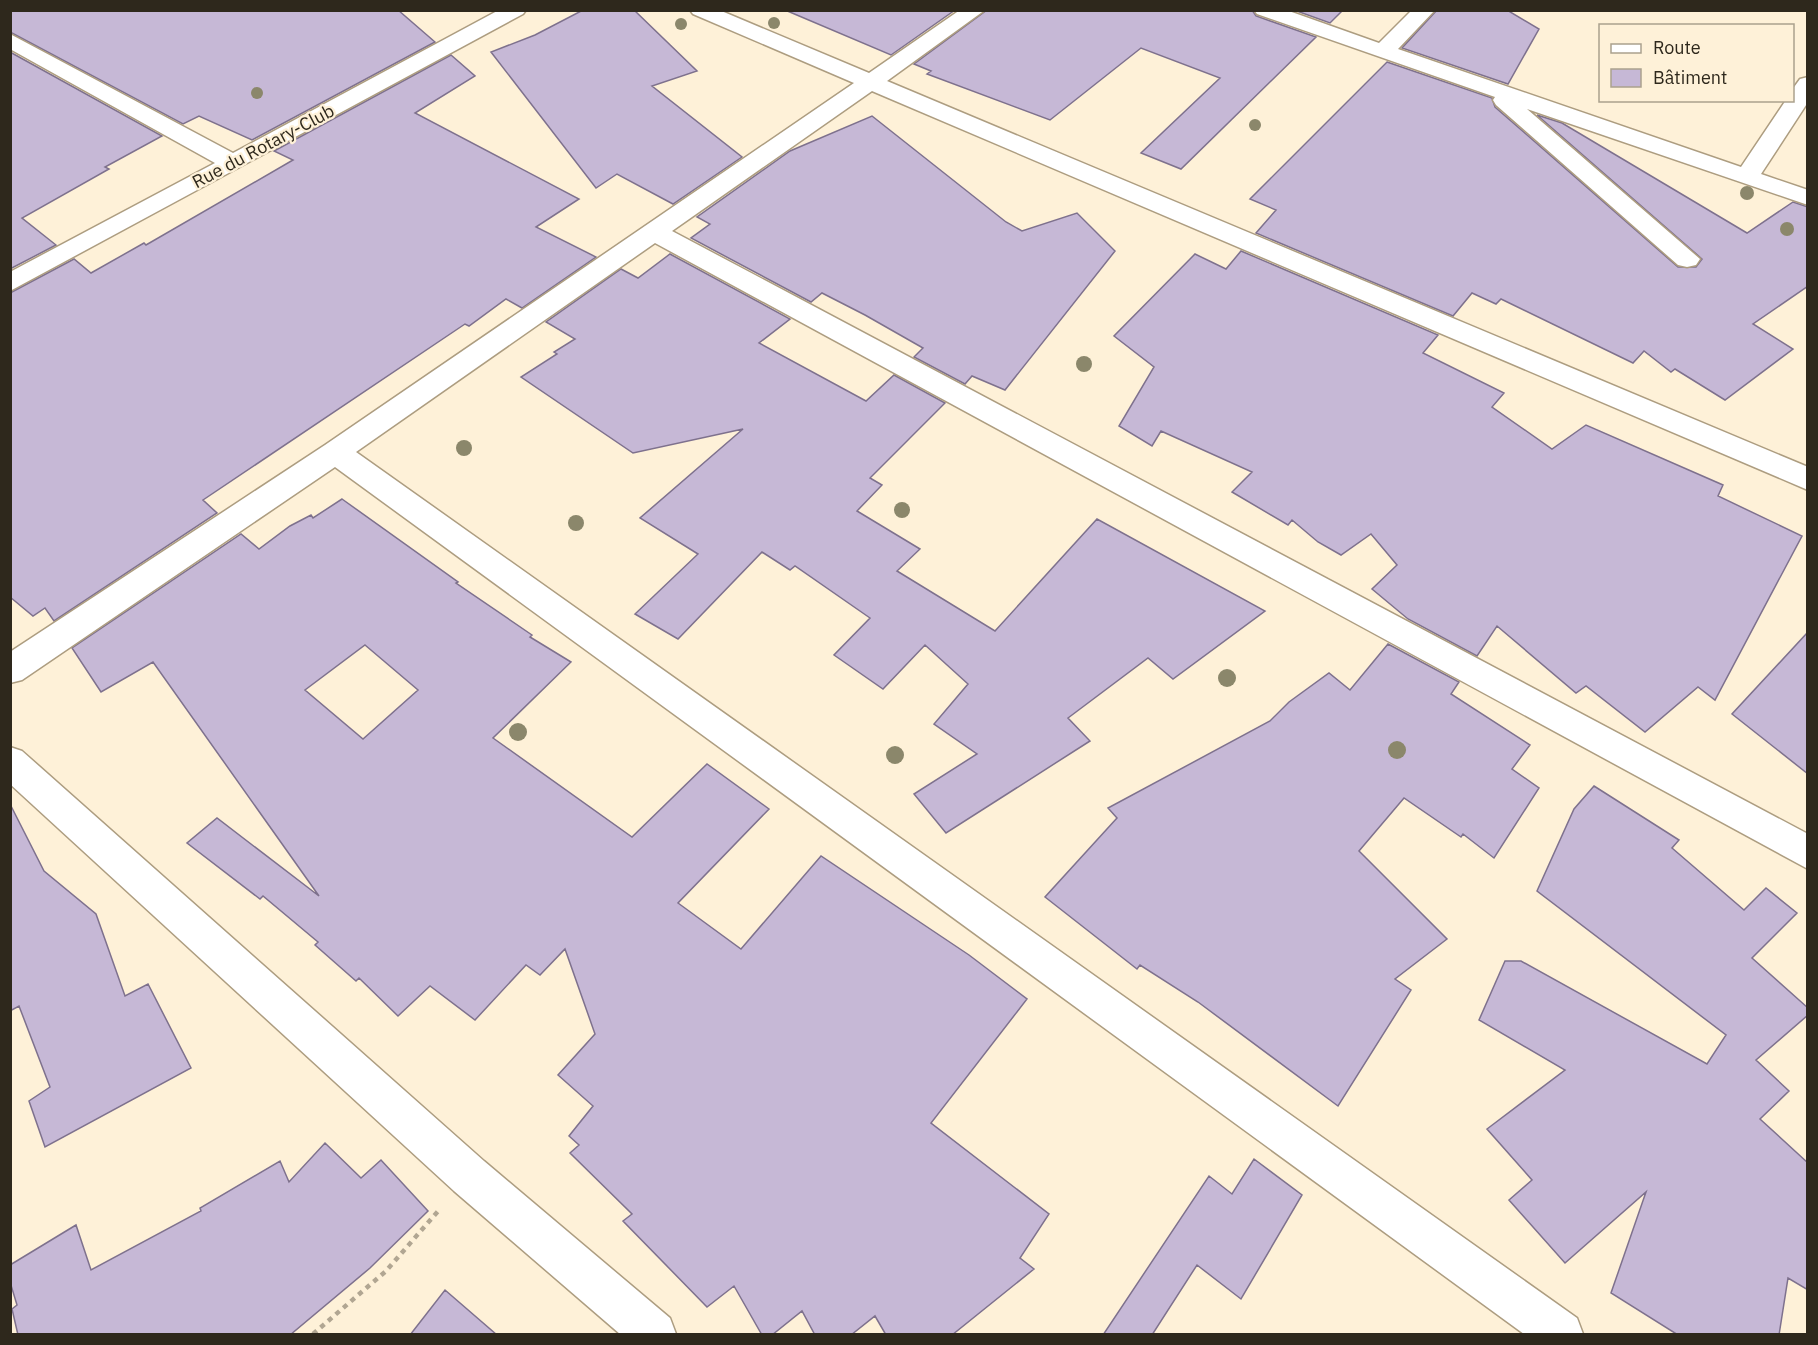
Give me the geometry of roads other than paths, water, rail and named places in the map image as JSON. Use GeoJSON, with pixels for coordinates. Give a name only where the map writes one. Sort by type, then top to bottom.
{"type":"FeatureCollection","features":[{"type":"Feature","properties":{"kind":"street","name":"Rue du Rotary-Club"},"geometry":{"type":"LineString","coordinates":[[10,283],[516,10]]}},
{"type":"Feature","properties":{"kind":"street"},"geometry":{"type":"LineString","coordinates":[[700,10],[1808,479]]}},
{"type":"Feature","properties":{"kind":"street"},"geometry":{"type":"LineString","coordinates":[[10,670],[335,452],[652,231],[872,84],[975,10]]}},
{"type":"Feature","properties":{"kind":"street"},"geometry":{"type":"LineString","coordinates":[[1264,10],[1808,198]]}},
{"type":"Feature","properties":{"kind":"street"},"geometry":{"type":"LineString","coordinates":[[1384,50],[1425,10]]}},
{"type":"Feature","properties":{"kind":"street"},"geometry":{"type":"LineString","coordinates":[[10,40],[231,162]]}},
{"type":"Feature","properties":{"kind":"street"},"geometry":{"type":"LineString","coordinates":[[1747,176],[1808,84]]}},
{"type":"Feature","properties":{"kind":"street"},"geometry":{"type":"LineString","coordinates":[[1491,89],[1594,181],[1687,259]]}},
{"type":"Feature","properties":{"kind":"street"},"geometry":{"type":"LineString","coordinates":[[652,231],[1808,853]]}},
{"type":"Feature","properties":{"kind":"street"},"geometry":{"type":"LineString","coordinates":[[335,452],[1561,1335]]}},
{"type":"Feature","properties":{"kind":"street"},"geometry":{"type":"LineString","coordinates":[[10,762],[470,1176],[654,1335]]}}]}
